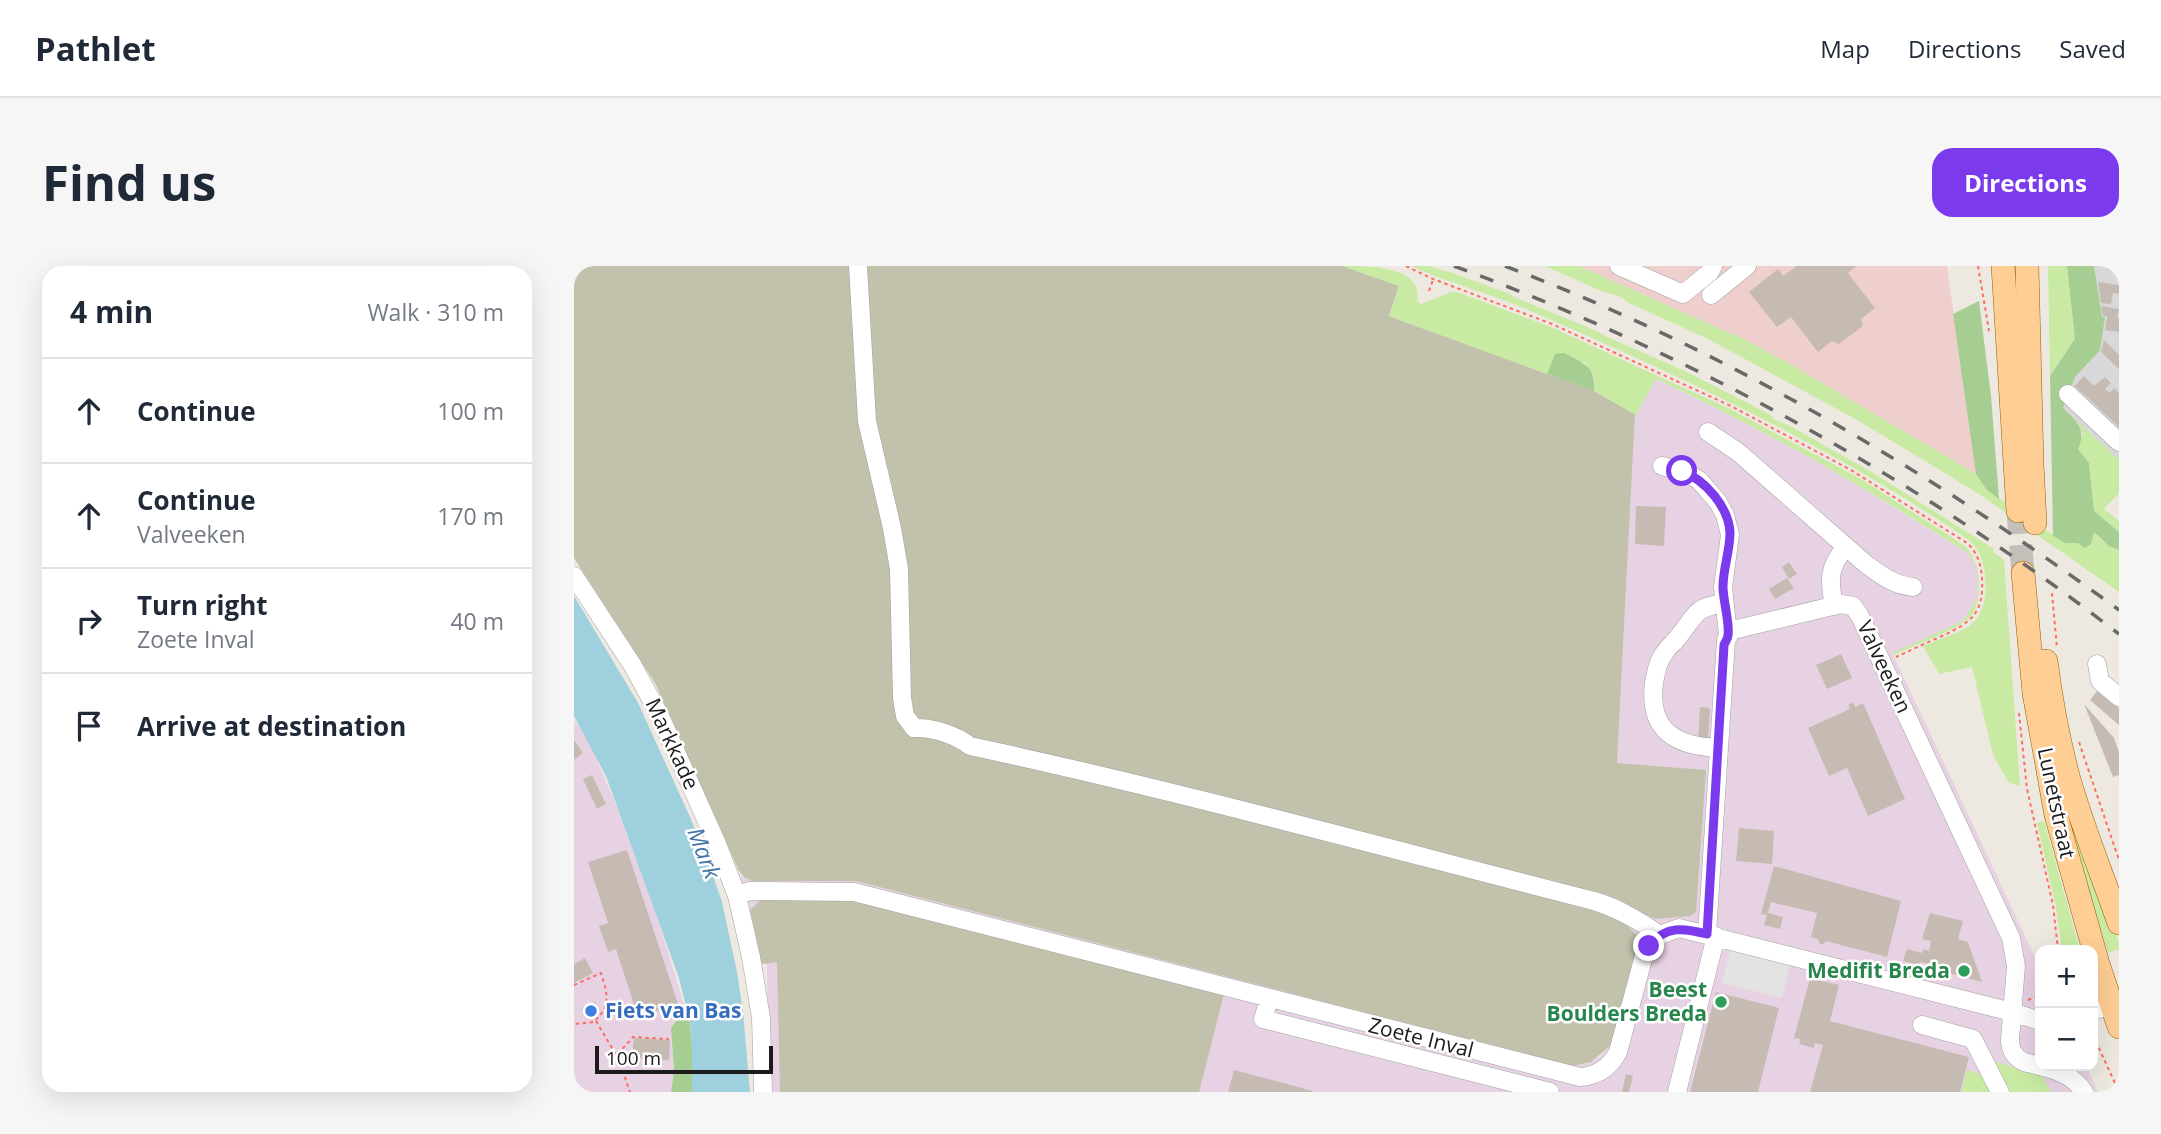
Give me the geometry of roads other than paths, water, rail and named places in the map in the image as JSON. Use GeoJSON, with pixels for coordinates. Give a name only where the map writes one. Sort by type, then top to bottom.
{"type":"FeatureCollection","features":[{"type":"Feature","properties":{"kind":"main road"},"geometry":{"type":"LineString","coordinates":[[2003,266],[2026,517],[2032,464],[2027,266]]}},
{"type":"Feature","properties":{"kind":"main road","name":"Lunetstraat"},"geometry":{"type":"LineString","coordinates":[[2119,923],[2085,831],[2065,764],[2045,659],[2038,583],[2034,693],[2056,815],[2107,997],[2119,1027]]}},
{"type":"Feature","properties":{"kind":"street"},"geometry":{"type":"LineString","coordinates":[[858,266],[867,421],[899,569],[902,698],[905,716],[914,728],[922,727],[961,739],[970,746],[1041,761],[1594,901],[1610,906],[1660,935],[1679,928],[1712,935],[2035,1019]]}},
{"type":"Feature","properties":{"kind":"street"},"geometry":{"type":"LineString","coordinates":[[1619,266],[1683,294],[1710,272],[1713,266]]}},
{"type":"Feature","properties":{"kind":"street"},"geometry":{"type":"LineString","coordinates":[[1711,295],[1747,266]]}},
{"type":"Feature","properties":{"kind":"street"},"geometry":{"type":"LineString","coordinates":[[2068,394],[2119,442]]}},
{"type":"Feature","properties":{"kind":"street"},"geometry":{"type":"LineString","coordinates":[[1708,432],[1738,452],[1885,579],[1901,586],[1913,587]]}},
{"type":"Feature","properties":{"kind":"street"},"geometry":{"type":"LineString","coordinates":[[1662,466],[1682,471],[1699,480],[1718,502],[1725,515],[1730,535],[1724,571],[1712,935],[1676,1092]]}},
{"type":"Feature","properties":{"kind":"street"},"geometry":{"type":"LineString","coordinates":[[1834,606],[1830,577],[1834,564],[1846,547]]}},
{"type":"Feature","properties":{"kind":"street","name":"Markkade"},"geometry":{"type":"LineString","coordinates":[[574,576],[633,666],[659,714],[737,895],[761,1018],[763,1092]]}},
{"type":"Feature","properties":{"kind":"street"},"geometry":{"type":"LineString","coordinates":[[1718,748],[1689,744],[1666,732],[1657,718],[1653,692],[1659,663],[1692,617],[1706,606],[1724,603]]}},
{"type":"Feature","properties":{"kind":"street","name":"Valveeken"},"geometry":{"type":"LineString","coordinates":[[1723,638],[1737,629],[1834,606],[1847,604],[1857,611],[2011,938],[2016,966],[2012,1012]]}},
{"type":"Feature","properties":{"kind":"street"},"geometry":{"type":"LineString","coordinates":[[2097,664],[2100,681],[2119,697]]}},
{"type":"Feature","properties":{"kind":"street","name":"Zoete Inval"},"geometry":{"type":"LineString","coordinates":[[737,895],[749,891],[854,892],[1572,1076],[1588,1077],[1610,1064],[1618,1052],[1643,960],[1649,946],[1660,935]]}},
{"type":"Feature","properties":{"kind":"street"},"geometry":{"type":"LineString","coordinates":[[1269,999],[1263,1019],[1550,1092]]}},
{"type":"Feature","properties":{"kind":"street"},"geometry":{"type":"LineString","coordinates":[[2012,1012],[2035,1010]]}},
{"type":"Feature","properties":{"kind":"street"},"geometry":{"type":"LineString","coordinates":[[2012,1012],[2010,1046],[2015,1056],[2024,1062],[2066,1075],[2084,1092]]}},
{"type":"Feature","properties":{"kind":"street"},"geometry":{"type":"LineString","coordinates":[[1922,1025],[1973,1039],[2000,1092]]}},
{"type":"Feature","properties":{"kind":"street"},"geometry":{"type":"LineString","coordinates":[[1447,1066],[1452,1045]]}},
{"type":"Feature","properties":{"kind":"water","name":"Mark"},"geometry":{"type":"Polygon","coordinates":[[[574,596],[638,703],[709,864],[722,902],[737,972],[750,1092],[692,1092],[690,1022],[679,978],[606,776],[574,716],[574,596]]]}},
{"type":"Feature","properties":{"kind":"tunnel"},"geometry":{"type":"LineString","coordinates":[[2018,511],[2023,573]]}},
{"type":"Feature","properties":{"kind":"railway"},"geometry":{"type":"LineString","coordinates":[[1454,266],[1630,339],[1716,380],[1800,425],[1883,472],[1963,523],[2119,634]]}},
{"type":"Feature","properties":{"kind":"railway"},"geometry":{"type":"LineString","coordinates":[[1505,266],[1587,299],[1667,336],[1824,417],[1974,509],[2119,610]]}},
{"type":"Feature","properties":{"kind":"place","name":"Medifit Breda"},"geometry":{"type":"Point","coordinates":[1964,971]}},
{"type":"Feature","properties":{"kind":"place","name":"Beest Boulders Breda"},"geometry":{"type":"Point","coordinates":[1721,1002]}},
{"type":"Feature","properties":{"kind":"place","name":"Fiets van Bas"},"geometry":{"type":"Point","coordinates":[591,1011]}}]}
